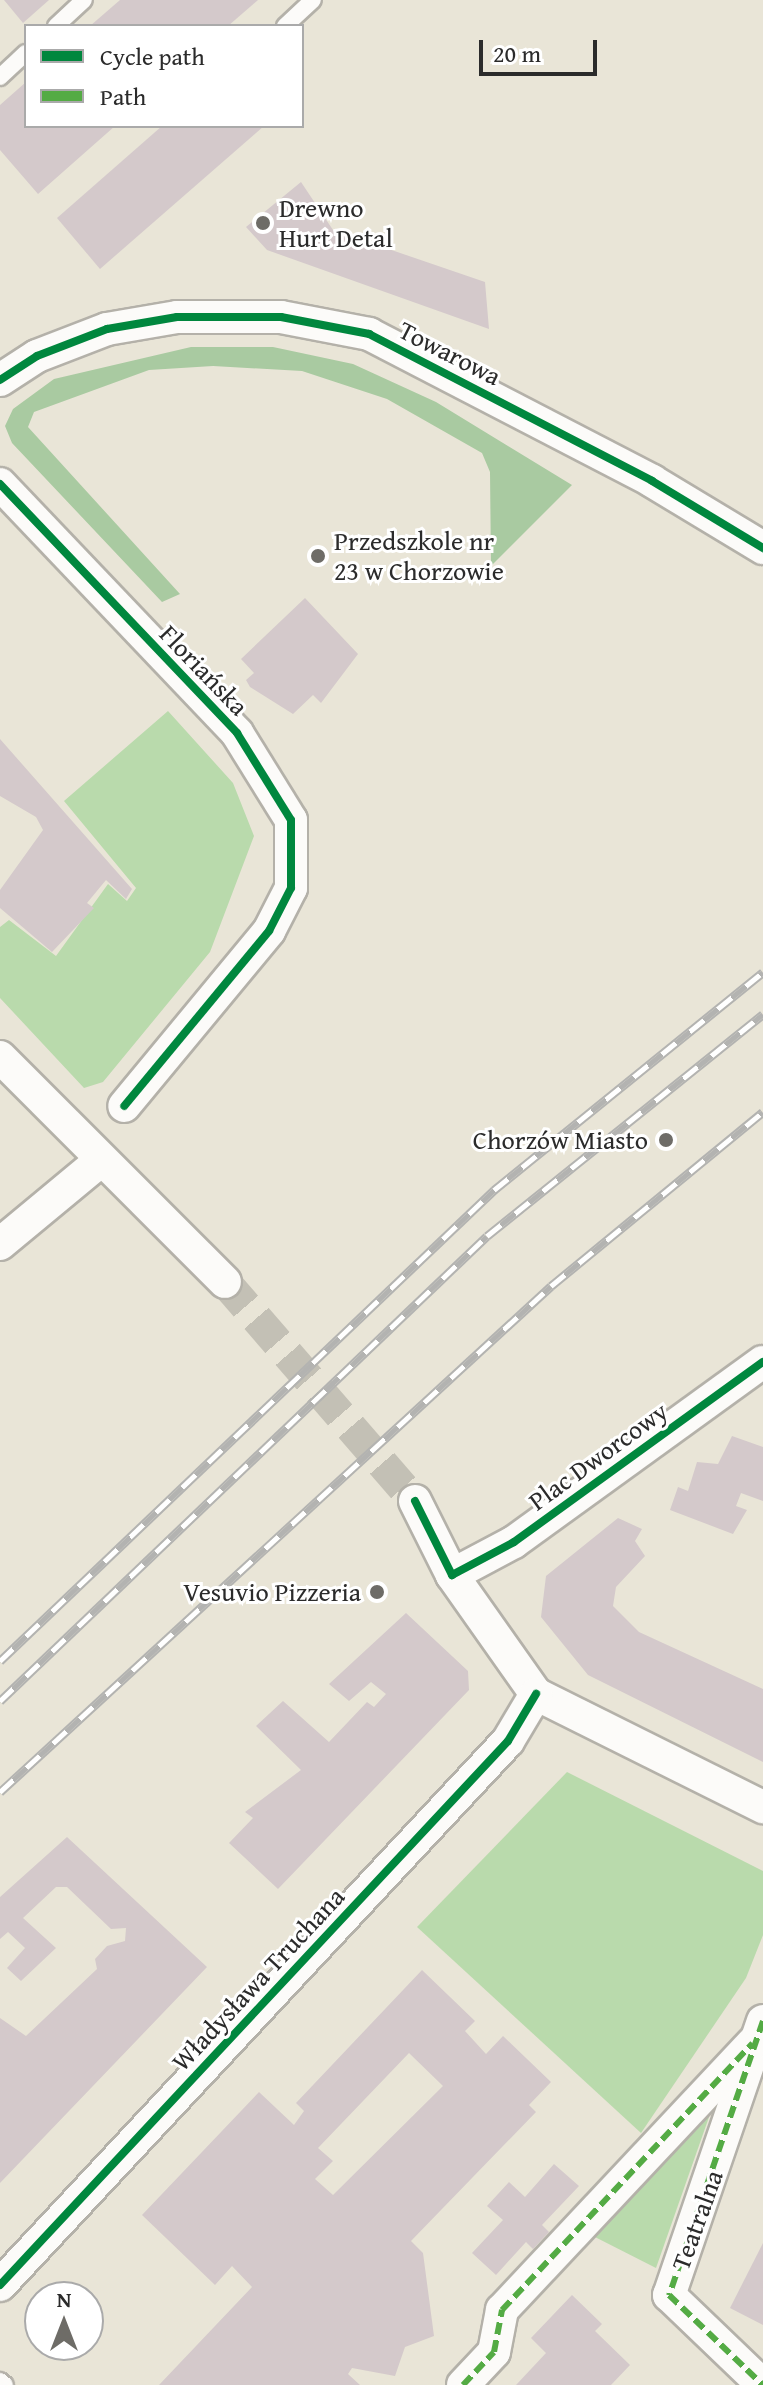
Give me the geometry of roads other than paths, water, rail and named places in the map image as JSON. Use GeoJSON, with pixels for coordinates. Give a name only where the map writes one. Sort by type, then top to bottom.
{"type":"FeatureCollection","features":[{"type":"Feature","properties":{"kind":"street","name":"Towarowa"},"geometry":{"type":"LineString","coordinates":[[0,380],[37,356],[107,329],[177,317],[281,317],[369,334],[652,481],[763,548]]}},
{"type":"Feature","properties":{"kind":"street","name":"Floriańska"},"geometry":{"type":"LineString","coordinates":[[0,484],[237,733],[291,820],[291,888],[269,931],[124,1106]]}},
{"type":"Feature","properties":{"kind":"street"},"geometry":{"type":"LineString","coordinates":[[0,1057],[225,1282]]}},
{"type":"Feature","properties":{"kind":"street"},"geometry":{"type":"LineString","coordinates":[[0,1244],[101,1160]]}},
{"type":"Feature","properties":{"kind":"street","name":"Plac Dworcowy"},"geometry":{"type":"LineString","coordinates":[[452,1575],[514,1542],[763,1362]]}},
{"type":"Feature","properties":{"kind":"street"},"geometry":{"type":"LineString","coordinates":[[415,1501],[452,1575],[536,1694],[763,1807]]}},
{"type":"Feature","properties":{"kind":"street","name":"Władysława Truchana"},"geometry":{"type":"LineString","coordinates":[[0,2285],[508,1741],[536,1694]]}},
{"type":"Feature","properties":{"kind":"street"},"geometry":{"type":"LineString","coordinates":[[463,2385],[494,2352],[502,2310],[758,2032]]}},
{"type":"Feature","properties":{"kind":"street","name":"Teatralna"},"geometry":{"type":"LineString","coordinates":[[758,2032],[669,2295],[763,2385]]}},
{"type":"Feature","properties":{"kind":"lane"},"geometry":{"type":"LineString","coordinates":[[58,24],[84,0]]}},
{"type":"Feature","properties":{"kind":"lane"},"geometry":{"type":"LineString","coordinates":[[287,24],[313,0]]}},
{"type":"Feature","properties":{"kind":"lane"},"geometry":{"type":"LineString","coordinates":[[0,77],[24,55]]}},
{"type":"Feature","properties":{"kind":"lane"},"geometry":{"type":"LineString","coordinates":[[0,2381],[5,2385]]}},
{"type":"Feature","properties":{"kind":"tunnel"},"geometry":{"type":"LineString","coordinates":[[225,1282],[415,1501]]}},
{"type":"Feature","properties":{"kind":"railway"},"geometry":{"type":"LineString","coordinates":[[0,1661],[494,1190],[763,972]]}},
{"type":"Feature","properties":{"kind":"railway"},"geometry":{"type":"LineString","coordinates":[[0,1701],[487,1236],[763,1014]]}},
{"type":"Feature","properties":{"kind":"railway"},"geometry":{"type":"LineString","coordinates":[[0,1792],[551,1286],[763,1112]]}},
{"type":"Feature","properties":{"kind":"place","name":"Drewno Hurt Detal"},"geometry":{"type":"Point","coordinates":[263,223]}},
{"type":"Feature","properties":{"kind":"place","name":"Przedszkole nr 23 w Chorzowie"},"geometry":{"type":"Point","coordinates":[318,556]}},
{"type":"Feature","properties":{"kind":"place","name":"Chorzów Miasto"},"geometry":{"type":"Point","coordinates":[666,1140]}},
{"type":"Feature","properties":{"kind":"place","name":"Vesuvio Pizzeria"},"geometry":{"type":"Point","coordinates":[377,1592]}}]}
